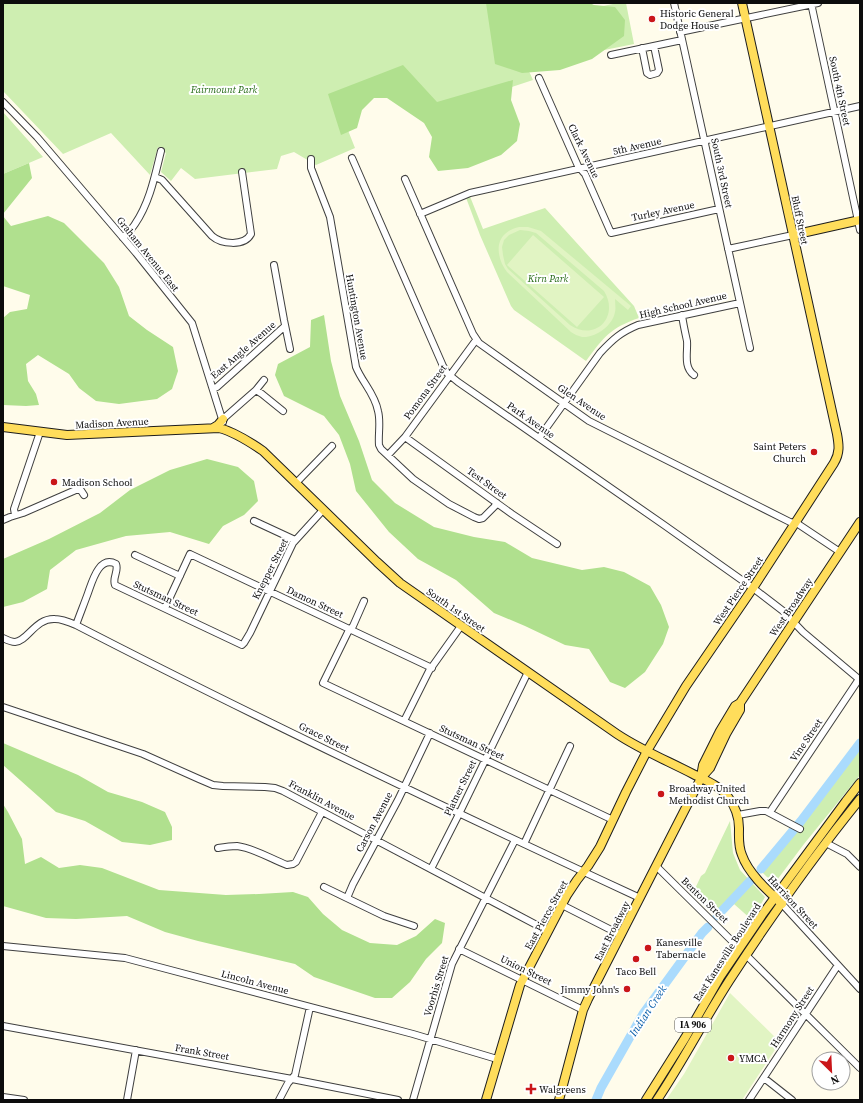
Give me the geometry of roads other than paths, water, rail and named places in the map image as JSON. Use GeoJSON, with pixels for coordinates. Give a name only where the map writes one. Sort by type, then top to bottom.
{"type":"FeatureCollection","features":[{"type":"Feature","properties":{"kind":"main road","name":"Bluff Street"},"geometry":{"type":"LineString","coordinates":[[742,3],[838,441]]}},
{"type":"Feature","properties":{"kind":"main road"},"geometry":{"type":"LineString","coordinates":[[793,235],[859,220]]}},
{"type":"Feature","properties":{"kind":"main road"},"geometry":{"type":"LineString","coordinates":[[213,428],[223,419]]}},
{"type":"Feature","properties":{"kind":"main road","name":"Madison Avenue"},"geometry":{"type":"LineString","coordinates":[[3,427],[67,435],[213,428],[223,429]]}},
{"type":"Feature","properties":{"kind":"main road","name":"South 1st Street"},"geometry":{"type":"LineString","coordinates":[[223,429],[230,431],[263,451],[400,583],[612,731],[628,741],[701,778],[725,793],[738,815]]}},
{"type":"Feature","properties":{"kind":"main road","name":"West Pierce Street"},"geometry":{"type":"LineString","coordinates":[[647,751],[686,686],[753,588],[837,458],[839,452],[838,441]]}},
{"type":"Feature","properties":{"kind":"main road","name":"West Broadway"},"geometry":{"type":"LineString","coordinates":[[701,778],[703,765],[720,731],[735,706],[740,704],[860,522]]}},
{"type":"Feature","properties":{"kind":"main road","name":"East Pierce Street"},"geometry":{"type":"LineString","coordinates":[[486,1100],[497,1059],[522,980],[573,885],[584,872],[600,847],[647,751]]}},
{"type":"Feature","properties":{"kind":"main road","name":"East Broadway"},"geometry":{"type":"LineString","coordinates":[[559,1100],[583,1010],[701,778]]}},
{"type":"Feature","properties":{"kind":"main road","name":"IA 906"},"geometry":{"type":"LineString","coordinates":[[822,841],[846,801],[860,784]]}},
{"type":"Feature","properties":{"kind":"main road","name":"IA 906"},"geometry":{"type":"LineString","coordinates":[[822,841],[860,799]]}},
{"type":"Feature","properties":{"kind":"main road","name":"Harrison Street"},"geometry":{"type":"LineString","coordinates":[[738,815],[739,845],[743,858],[753,874],[782,904]]}},
{"type":"Feature","properties":{"kind":"main road","name":"East Kanesville Boulevard"},"geometry":{"type":"LineString","coordinates":[[646,1100],[674,1057],[720,977],[739,948],[775,897],[822,841]]}},
{"type":"Feature","properties":{"kind":"main road","name":"East Kanesville Boulevard"},"geometry":{"type":"LineString","coordinates":[[657,1100],[672,1078],[722,993],[782,904],[822,841]]}},
{"type":"Feature","properties":{"kind":"street","name":"South 3rd Street"},"geometry":{"type":"LineString","coordinates":[[674,3],[750,348]]}},
{"type":"Feature","properties":{"kind":"street"},"geometry":{"type":"LineString","coordinates":[[680,32],[813,3]]}},
{"type":"Feature","properties":{"kind":"street","name":"South 4th Street"},"geometry":{"type":"LineString","coordinates":[[813,3],[834,112],[860,230]]}},
{"type":"Feature","properties":{"kind":"street"},"geometry":{"type":"LineString","coordinates":[[611,55],[682,40]]}},
{"type":"Feature","properties":{"kind":"street"},"geometry":{"type":"LineString","coordinates":[[642,48],[647,73],[650,75],[657,73],[659,70],[654,46]]}},
{"type":"Feature","properties":{"kind":"street","name":"Clark Avenue"},"geometry":{"type":"LineString","coordinates":[[539,78],[578,166],[585,174],[610,233]]}},
{"type":"Feature","properties":{"kind":"street","name":"Graham Avenue East"},"geometry":{"type":"LineString","coordinates":[[3,102],[37,137],[123,238],[192,323],[224,422],[223,429]]}},
{"type":"Feature","properties":{"kind":"street","name":"5th Avenue"},"geometry":{"type":"LineString","coordinates":[[420,214],[470,193],[860,106]]}},
{"type":"Feature","properties":{"kind":"street"},"geometry":{"type":"LineString","coordinates":[[123,238],[139,218],[151,190],[161,151]]}},
{"type":"Feature","properties":{"kind":"street","name":"Park Avenue"},"geometry":{"type":"LineString","coordinates":[[352,158],[442,366],[450,375],[753,588],[783,611],[793,623],[860,679]]}},
{"type":"Feature","properties":{"kind":"street","name":"Huntington Avenue"},"geometry":{"type":"LineString","coordinates":[[311,159],[311,168],[330,217],[356,366],[375,402],[379,417],[379,445],[381,449],[413,479],[430,492],[474,517],[479,519],[483,518],[497,503]]}},
{"type":"Feature","properties":{"kind":"street"},"geometry":{"type":"LineString","coordinates":[[155,177],[162,180],[215,239],[230,243],[246,240],[251,234],[242,172]]}},
{"type":"Feature","properties":{"kind":"street","name":"Glen Avenue"},"geometry":{"type":"LineString","coordinates":[[405,179],[476,340],[589,421],[798,524],[840,552]]}},
{"type":"Feature","properties":{"kind":"street","name":"Turley Avenue"},"geometry":{"type":"LineString","coordinates":[[610,233],[719,210]]}},
{"type":"Feature","properties":{"kind":"street"},"geometry":{"type":"LineString","coordinates":[[728,249],[793,235]]}},
{"type":"Feature","properties":{"kind":"street"},"geometry":{"type":"LineString","coordinates":[[274,265],[290,349]]}},
{"type":"Feature","properties":{"kind":"street","name":"High School Avenue"},"geometry":{"type":"LineString","coordinates":[[538,438],[600,353],[612,340],[628,329],[638,325],[740,303]]}},
{"type":"Feature","properties":{"kind":"street"},"geometry":{"type":"LineString","coordinates":[[682,315],[687,341],[688,365],[691,373],[694,375]]}},
{"type":"Feature","properties":{"kind":"street","name":"East Angle Avenue"},"geometry":{"type":"LineString","coordinates":[[213,388],[217,387],[285,326]]}},
{"type":"Feature","properties":{"kind":"street","name":"Pomona Street"},"geometry":{"type":"LineString","coordinates":[[388,455],[405,437],[476,340]]}},
{"type":"Feature","properties":{"kind":"street"},"geometry":{"type":"LineString","coordinates":[[223,419],[256,390],[264,380]]}},
{"type":"Feature","properties":{"kind":"street"},"geometry":{"type":"LineString","coordinates":[[256,390],[283,412]]}},
{"type":"Feature","properties":{"kind":"street"},"geometry":{"type":"LineString","coordinates":[[15,516],[14,509],[40,432]]}},
{"type":"Feature","properties":{"kind":"street","name":"Test Street"},"geometry":{"type":"LineString","coordinates":[[405,437],[557,544]]}},
{"type":"Feature","properties":{"kind":"street"},"geometry":{"type":"LineString","coordinates":[[296,483],[332,446]]}},
{"type":"Feature","properties":{"kind":"street"},"geometry":{"type":"LineString","coordinates":[[3,520],[78,489],[80,489],[84,495]]}},
{"type":"Feature","properties":{"kind":"street","name":"Knepper Street"},"geometry":{"type":"LineString","coordinates":[[244,643],[295,540],[323,510]]}},
{"type":"Feature","properties":{"kind":"street"},"geometry":{"type":"LineString","coordinates":[[254,521],[295,540]]}},
{"type":"Feature","properties":{"kind":"street","name":"Damon Street"},"geometry":{"type":"LineString","coordinates":[[180,576],[190,554],[432,668]]}},
{"type":"Feature","properties":{"kind":"street"},"geometry":{"type":"LineString","coordinates":[[135,555],[180,576],[165,608]]}},
{"type":"Feature","properties":{"kind":"street","name":"Stutsman Street"},"geometry":{"type":"LineString","coordinates":[[76,625],[95,574],[101,566],[109,562],[116,564],[117,571],[114,582],[115,585],[242,644],[244,643]]}},
{"type":"Feature","properties":{"kind":"street"},"geometry":{"type":"LineString","coordinates":[[350,630],[364,601]]}},
{"type":"Feature","properties":{"kind":"street","name":"Grace Street"},"geometry":{"type":"LineString","coordinates":[[3,638],[17,642],[37,625],[51,619],[62,620],[76,625],[171,674],[404,788],[640,898]]}},
{"type":"Feature","properties":{"kind":"street"},"geometry":{"type":"LineString","coordinates":[[404,721],[432,668],[461,626]]}},
{"type":"Feature","properties":{"kind":"street","name":"Stutsman Street"},"geometry":{"type":"LineString","coordinates":[[350,630],[323,683],[613,820]]}},
{"type":"Feature","properties":{"kind":"street","name":"Platner Street"},"geometry":{"type":"LineString","coordinates":[[431,869],[528,672]]}},
{"type":"Feature","properties":{"kind":"street","name":"Vine Street"},"geometry":{"type":"LineString","coordinates":[[770,812],[860,679]]}},
{"type":"Feature","properties":{"kind":"street","name":"Franklin Avenue"},"geometry":{"type":"LineString","coordinates":[[3,707],[143,754],[207,782],[224,786],[275,788],[283,791],[548,931]]}},
{"type":"Feature","properties":{"kind":"street","name":"Carson Avenue"},"geometry":{"type":"LineString","coordinates":[[347,898],[404,788],[430,733]]}},
{"type":"Feature","properties":{"kind":"street"},"geometry":{"type":"LineString","coordinates":[[524,844],[570,746]]}},
{"type":"Feature","properties":{"kind":"street"},"geometry":{"type":"LineString","coordinates":[[738,815],[766,810],[797,827]]}},
{"type":"Feature","properties":{"kind":"street"},"geometry":{"type":"LineString","coordinates":[[218,848],[236,846],[241,847],[252,850],[287,865],[293,864],[296,862],[322,812]]}},
{"type":"Feature","properties":{"kind":"street","name":"Voorhis Street"},"geometry":{"type":"LineString","coordinates":[[413,1100],[452,964],[515,840]]}},
{"type":"Feature","properties":{"kind":"street"},"geometry":{"type":"LineString","coordinates":[[822,841],[847,854],[860,867]]}},
{"type":"Feature","properties":{"kind":"street","name":"Benton Street"},"geometry":{"type":"LineString","coordinates":[[656,866],[739,948]]}},
{"type":"Feature","properties":{"kind":"street"},"geometry":{"type":"LineString","coordinates":[[324,887],[384,916],[414,926]]}},
{"type":"Feature","properties":{"kind":"street","name":"Harrison Street"},"geometry":{"type":"LineString","coordinates":[[782,904],[860,988]]}},
{"type":"Feature","properties":{"kind":"street"},"geometry":{"type":"LineString","coordinates":[[562,905],[621,935]]}},
{"type":"Feature","properties":{"kind":"street","name":"Lincoln Avenue"},"geometry":{"type":"LineString","coordinates":[[3,946],[125,958],[430,1039],[497,1059]]}},
{"type":"Feature","properties":{"kind":"street","name":"Union Street"},"geometry":{"type":"LineString","coordinates":[[459,949],[583,1010]]}},
{"type":"Feature","properties":{"kind":"street"},"geometry":{"type":"LineString","coordinates":[[747,956],[860,1068]]}},
{"type":"Feature","properties":{"kind":"street","name":"Harmony Street"},"geometry":{"type":"LineString","coordinates":[[749,1100],[838,965]]}},
{"type":"Feature","properties":{"kind":"street"},"geometry":{"type":"LineString","coordinates":[[279,1100],[297,1070],[310,1007]]}},
{"type":"Feature","properties":{"kind":"street"},"geometry":{"type":"LineString","coordinates":[[696,1020],[702,1026]]}},
{"type":"Feature","properties":{"kind":"street","name":"Frank Street"},"geometry":{"type":"LineString","coordinates":[[3,1026],[398,1100]]}},
{"type":"Feature","properties":{"kind":"street"},"geometry":{"type":"LineString","coordinates":[[127,1100],[136,1050]]}},
{"type":"Feature","properties":{"kind":"street"},"geometry":{"type":"LineString","coordinates":[[764,1078],[792,1100]]}},
{"type":"Feature","properties":{"kind":"street"},"geometry":{"type":"LineString","coordinates":[[3,1097],[24,1100]]}},
{"type":"Feature","properties":{"kind":"waterway","name":"Indian Creek"},"geometry":{"type":"LineString","coordinates":[[761,869],[801,821],[860,743]]}},
{"type":"Feature","properties":{"kind":"waterway","name":"Indian Creek"},"geometry":{"type":"LineString","coordinates":[[717,916],[750,881]]}},
{"type":"Feature","properties":{"kind":"waterway","name":"Indian Creek"},"geometry":{"type":"LineString","coordinates":[[596,1100],[601,1088],[643,1014],[702,933],[708,927]]}},
{"type":"Feature","properties":{"kind":"place","name":"Historic General Dodge House"},"geometry":{"type":"Point","coordinates":[652,19]}},
{"type":"Feature","properties":{"kind":"place","name":"Saint Peters Church"},"geometry":{"type":"Point","coordinates":[814,452]}},
{"type":"Feature","properties":{"kind":"place","name":"Madison School"},"geometry":{"type":"Point","coordinates":[54,482]}},
{"type":"Feature","properties":{"kind":"place","name":"Broadway United Methodist Church"},"geometry":{"type":"Point","coordinates":[661,794]}},
{"type":"Feature","properties":{"kind":"place","name":"Kanesville Tabernacle"},"geometry":{"type":"Point","coordinates":[648,948]}},
{"type":"Feature","properties":{"kind":"place","name":"Taco Bell"},"geometry":{"type":"Point","coordinates":[636,959]}},
{"type":"Feature","properties":{"kind":"place","name":"Jimmy John's"},"geometry":{"type":"Point","coordinates":[627,989]}},
{"type":"Feature","properties":{"kind":"place","name":"YMCA"},"geometry":{"type":"Point","coordinates":[731,1058]}},
{"type":"Feature","properties":{"kind":"place","name":"Walgreens"},"geometry":{"type":"Point","coordinates":[531,1089]}},
{"type":"Feature","properties":{"kind":"park label","name":"Fairmount Park"},"geometry":{"type":"Point","coordinates":[224,89]}},
{"type":"Feature","properties":{"kind":"park label","name":"Kirn Park"},"geometry":{"type":"Point","coordinates":[548,278]}}]}
